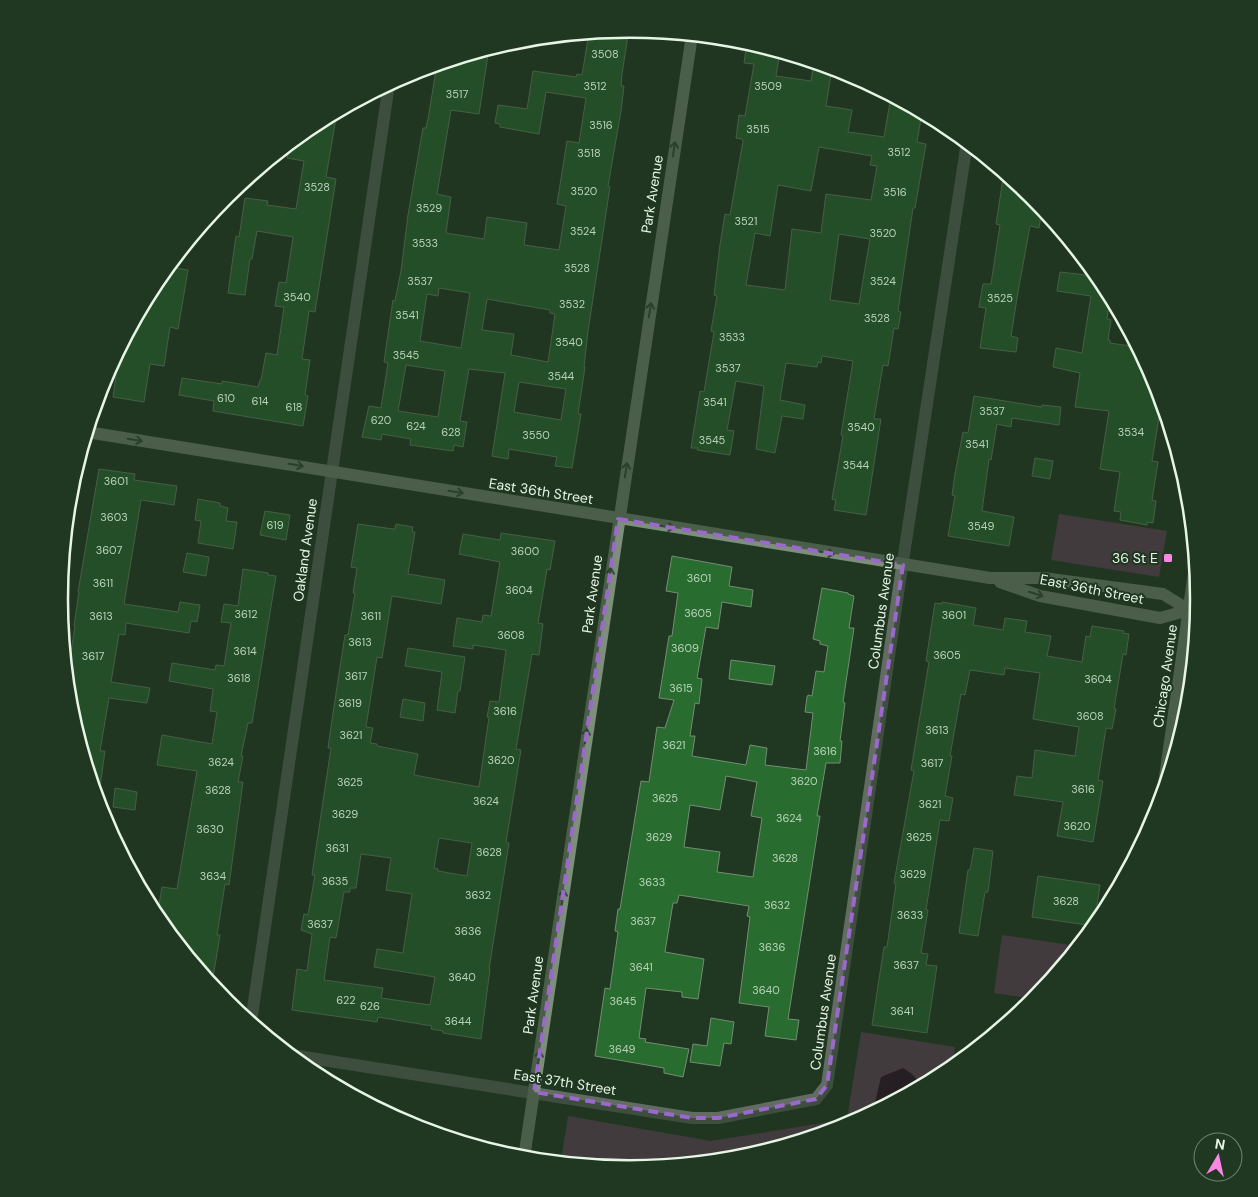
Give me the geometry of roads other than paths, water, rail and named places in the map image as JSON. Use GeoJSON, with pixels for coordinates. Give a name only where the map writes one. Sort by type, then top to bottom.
{"type":"FeatureCollection","features":[{"type":"Feature","properties":{"kind":"street","name":"Park Avenue"},"geometry":{"type":"LineString","coordinates":[[525,1150],[618,518],[691,41]]}},
{"type":"Feature","properties":{"kind":"street","name":"Oakland Avenue"},"geometry":{"type":"LineString","coordinates":[[252,1014],[388,92]]}},
{"type":"Feature","properties":{"kind":"street","name":"Columbus Avenue"},"geometry":{"type":"LineString","coordinates":[[827,1085],[966,149]]}},
{"type":"Feature","properties":{"kind":"street","name":"East 36th Street"},"geometry":{"type":"LineString","coordinates":[[93,433],[903,565],[990,578],[1043,578],[1163,594],[1190,609]]}},
{"type":"Feature","properties":{"kind":"street","name":"East 36th Street"},"geometry":{"type":"LineString","coordinates":[[990,578],[1040,596],[1160,618],[1190,612]]}},
{"type":"Feature","properties":{"kind":"street","name":"Chicago Avenue"},"geometry":{"type":"LineString","coordinates":[[1171,745],[1189,635]]}},
{"type":"Feature","properties":{"kind":"street","name":"East 37th Street"},"geometry":{"type":"LineString","coordinates":[[306,1057],[692,1118],[718,1118],[816,1099],[827,1085]]}},
{"type":"Feature","properties":{"kind":"place","name":"36 St E"},"geometry":{"type":"Point","coordinates":[1168,558]}}]}
